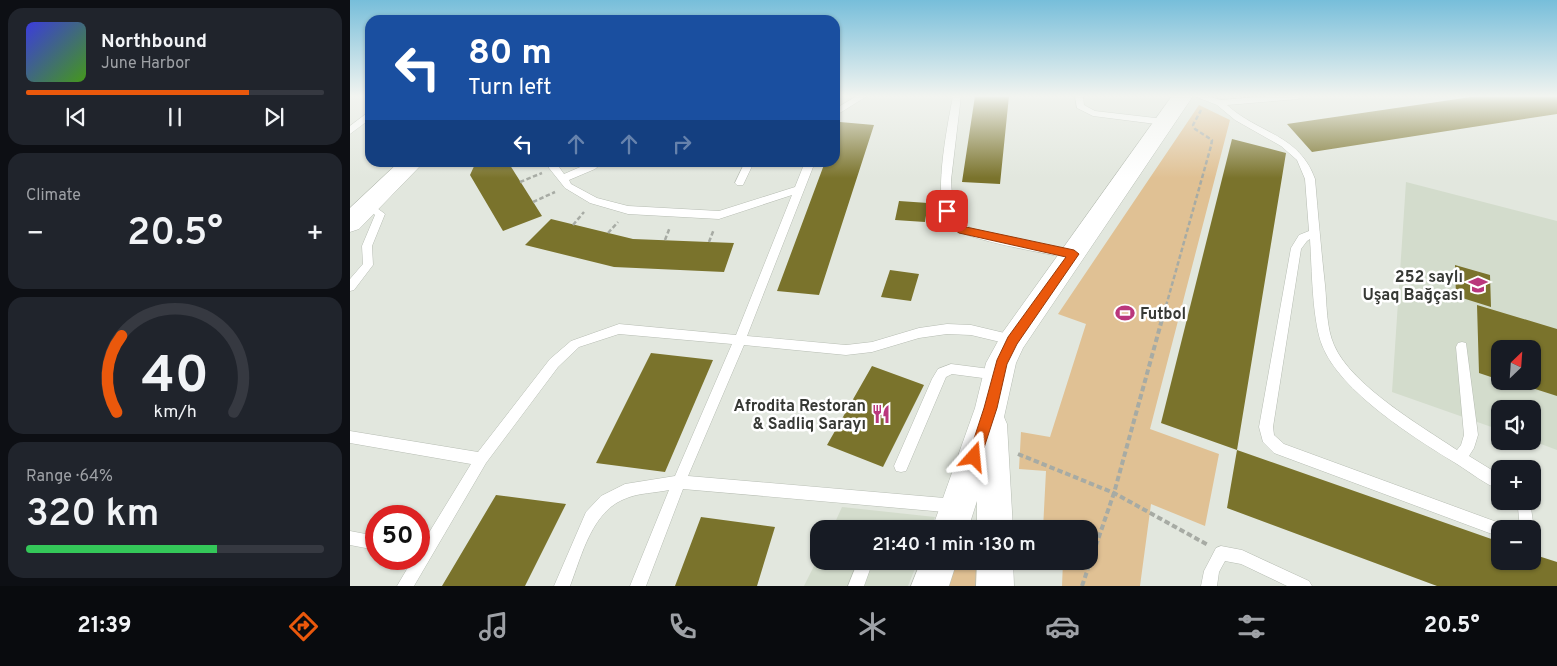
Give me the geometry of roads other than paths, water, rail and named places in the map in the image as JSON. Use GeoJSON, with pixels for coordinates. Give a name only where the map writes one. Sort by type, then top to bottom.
{"type":"FeatureCollection","features":[{"type":"Feature","properties":{"kind":"main road"},"geometry":{"type":"LineString","coordinates":[[954,517],[991,408],[1001,363],[1013,340],[1163,123]]}},
{"type":"Feature","properties":{"kind":"main road"},"geometry":{"type":"LineString","coordinates":[[350,223],[408,167]]}},
{"type":"Feature","properties":{"kind":"main road"},"geometry":{"type":"LineString","coordinates":[[991,408],[995,520]]}},
{"type":"Feature","properties":{"kind":"main road"},"geometry":{"type":"LineString","coordinates":[[930,586],[936,570]]}},
{"type":"Feature","properties":{"kind":"main road"},"geometry":{"type":"LineString","coordinates":[[995,570],[995,586]]}},
{"type":"Feature","properties":{"kind":"lane"},"geometry":{"type":"LineString","coordinates":[[953,123],[945,170],[947,211],[952,222],[963,230],[976,234],[1074,254]]}},
{"type":"Feature","properties":{"kind":"lane"},"geometry":{"type":"LineString","coordinates":[[1246,123],[1278,138],[1299,156],[1307,167],[1310,179],[1322,318],[1328,346],[1337,361],[1353,381],[1380,403],[1491,478]]}},
{"type":"Feature","properties":{"kind":"lane"},"geometry":{"type":"LineString","coordinates":[[554,167],[565,182],[594,201],[628,210],[719,215],[799,189]]}},
{"type":"Feature","properties":{"kind":"lane"},"geometry":{"type":"LineString","coordinates":[[565,182],[592,167]]}},
{"type":"Feature","properties":{"kind":"lane"},"geometry":{"type":"LineString","coordinates":[[740,183],[748,167]]}},
{"type":"Feature","properties":{"kind":"lane"},"geometry":{"type":"LineString","coordinates":[[638,586],[679,482],[740,340],[808,167]]}},
{"type":"Feature","properties":{"kind":"lane"},"geometry":{"type":"LineString","coordinates":[[350,287],[368,265],[368,246],[380,214],[369,205]]}},
{"type":"Feature","properties":{"kind":"lane"},"geometry":{"type":"LineString","coordinates":[[1315,233],[1303,238],[1296,248],[1266,427],[1268,438],[1279,449],[1491,527]]}},
{"type":"Feature","properties":{"kind":"lane"},"geometry":{"type":"LineString","coordinates":[[430,539],[481,459],[554,363],[575,344],[619,329],[846,350],[872,347],[919,333],[947,329],[972,330],[1013,340]]}},
{"type":"Feature","properties":{"kind":"lane"},"geometry":{"type":"LineString","coordinates":[[1459,458],[1467,448],[1471,435],[1462,347]]}},
{"type":"Feature","properties":{"kind":"lane"},"geometry":{"type":"LineString","coordinates":[[901,466],[942,373],[951,369],[998,375]]}},
{"type":"Feature","properties":{"kind":"lane"},"geometry":{"type":"LineString","coordinates":[[350,437],[481,459]]}},
{"type":"Feature","properties":{"kind":"lane"},"geometry":{"type":"LineString","coordinates":[[562,586],[591,516],[606,501],[625,491],[679,482],[954,517]]}},
{"type":"Feature","properties":{"kind":"lane"},"geometry":{"type":"LineString","coordinates":[[350,538],[365,541]]}},
{"type":"Feature","properties":{"kind":"lane"},"geometry":{"type":"LineString","coordinates":[[1209,586],[1212,571],[1222,553],[1242,557],[1304,586]]}},
{"type":"Feature","properties":{"kind":"lane"},"geometry":{"type":"LineString","coordinates":[[405,586],[413,570]]}},
{"type":"Feature","properties":{"kind":"lane"},"geometry":{"type":"LineString","coordinates":[[856,586],[862,570]]}},
{"type":"Feature","properties":{"kind":"place","name":"252 saylı Uşaq Bağçası"},"geometry":{"type":"Point","coordinates":[1478,285]}},
{"type":"Feature","properties":{"kind":"place","name":"Futbol"},"geometry":{"type":"Point","coordinates":[1125,313]}},
{"type":"Feature","properties":{"kind":"place","name":"Afrodita Restoran & Sadliq Sarayı"},"geometry":{"type":"Point","coordinates":[881,414]}}]}
